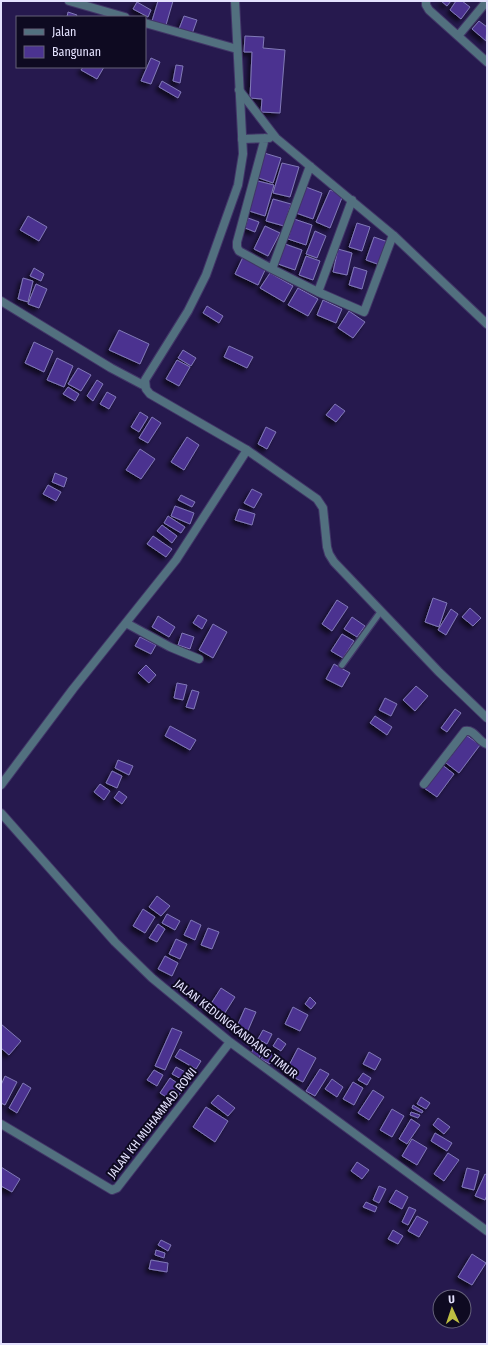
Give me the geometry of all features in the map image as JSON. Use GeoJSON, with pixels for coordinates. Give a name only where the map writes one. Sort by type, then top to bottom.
{"type":"FeatureCollection","features":[{"type":"Feature","properties":{"kind":"street"},"geometry":{"type":"LineString","coordinates":[[69,1],[122,16]]}},
{"type":"Feature","properties":{"kind":"street"},"geometry":{"type":"LineString","coordinates":[[144,386],[145,380],[188,311],[206,275],[238,185],[242,165],[242,139],[235,1]]}},
{"type":"Feature","properties":{"kind":"street"},"geometry":{"type":"LineString","coordinates":[[426,1],[426,5],[429,10],[487,62]]}},
{"type":"Feature","properties":{"kind":"street"},"geometry":{"type":"LineString","coordinates":[[458,36],[487,1]]}},
{"type":"Feature","properties":{"kind":"street"},"geometry":{"type":"LineString","coordinates":[[146,23],[237,49]]}},
{"type":"Feature","properties":{"kind":"street"},"geometry":{"type":"LineString","coordinates":[[240,90],[276,138],[394,235],[487,324]]}},
{"type":"Feature","properties":{"kind":"street"},"geometry":{"type":"LineString","coordinates":[[265,138],[236,245],[238,251],[318,292],[362,312],[364,311],[394,235]]}},
{"type":"Feature","properties":{"kind":"street"},"geometry":{"type":"LineString","coordinates":[[242,139],[276,138]]}},
{"type":"Feature","properties":{"kind":"street"},"geometry":{"type":"LineString","coordinates":[[272,269],[310,166]]}},
{"type":"Feature","properties":{"kind":"street"},"geometry":{"type":"LineString","coordinates":[[318,292],[352,200]]}},
{"type":"Feature","properties":{"kind":"street"},"geometry":{"type":"LineString","coordinates":[[1,301],[111,368],[144,386],[150,394],[247,450],[317,499],[323,508],[329,554],[334,562],[439,672],[487,718]]}},
{"type":"Feature","properties":{"kind":"street"},"geometry":{"type":"LineString","coordinates":[[1,785],[73,689],[176,560],[247,450]]}},
{"type":"Feature","properties":{"kind":"street"},"geometry":{"type":"LineString","coordinates":[[126,623],[170,647],[199,659]]}},
{"type":"Feature","properties":{"kind":"street"},"geometry":{"type":"LineString","coordinates":[[424,784],[465,731],[472,732],[487,744]]}},
{"type":"Feature","properties":{"kind":"street","name":"JALAN KEDUNGKANDANG TIMUR"},"geometry":{"type":"LineString","coordinates":[[1,813],[127,955],[152,978],[230,1042],[486,1227]]}},
{"type":"Feature","properties":{"kind":"street","name":"JALAN KH MUHAMMAD ROWI"},"geometry":{"type":"LineString","coordinates":[[1,1124],[112,1190],[117,1188],[230,1042]]}},
{"type":"Feature","properties":{"kind":"lane"},"geometry":{"type":"LineString","coordinates":[[342,665],[382,611]]}},
{"type":"Feature","properties":{"kind":"building"},"geometry":{"type":"Polygon","coordinates":[[[158,1],[173,1],[166,25],[152,21],[158,1]]]}},
{"type":"Feature","properties":{"kind":"building"},"geometry":{"type":"Polygon","coordinates":[[[441,1],[451,1],[447,6],[441,1]]]}},
{"type":"Feature","properties":{"kind":"building"},"geometry":{"type":"Polygon","coordinates":[[[456,1],[462,1],[470,7],[461,19],[450,10],[456,1]]]}},
{"type":"Feature","properties":{"kind":"building"},"geometry":{"type":"Polygon","coordinates":[[[137,2],[151,10],[148,17],[133,9],[137,2]]]}},
{"type":"Feature","properties":{"kind":"building"},"geometry":{"type":"Polygon","coordinates":[[[68,12],[77,15],[76,16],[67,16],[68,12]]]}},
{"type":"Feature","properties":{"kind":"building"},"geometry":{"type":"Polygon","coordinates":[[[184,16],[197,20],[192,34],[179,29],[184,16]]]}},
{"type":"Feature","properties":{"kind":"building"},"geometry":{"type":"Polygon","coordinates":[[[479,21],[487,27],[486,41],[472,29],[479,21]]]}},
{"type":"Feature","properties":{"kind":"building"},"geometry":{"type":"Polygon","coordinates":[[[245,36],[264,37],[263,48],[285,50],[280,113],[261,112],[262,99],[250,98],[252,52],[244,52],[245,36]]]}},
{"type":"Feature","properties":{"kind":"building"},"geometry":{"type":"Polygon","coordinates":[[[151,58],[160,62],[151,84],[141,81],[151,58]]]}},
{"type":"Feature","properties":{"kind":"building"},"geometry":{"type":"Polygon","coordinates":[[[176,65],[183,66],[180,83],[173,81],[176,65]]]}},
{"type":"Feature","properties":{"kind":"building"},"geometry":{"type":"Polygon","coordinates":[[[82,68],[103,68],[97,79],[81,70],[82,68]]]}},
{"type":"Feature","properties":{"kind":"building"},"geometry":{"type":"Polygon","coordinates":[[[162,81],[181,92],[178,98],[159,87],[162,81]]]}},
{"type":"Feature","properties":{"kind":"building"},"geometry":{"type":"Polygon","coordinates":[[[264,153],[281,158],[273,183],[256,177],[264,153]]]}},
{"type":"Feature","properties":{"kind":"building"},"geometry":{"type":"Polygon","coordinates":[[[282,163],[299,167],[290,197],[273,193],[282,163]]]}},
{"type":"Feature","properties":{"kind":"building"},"geometry":{"type":"Polygon","coordinates":[[[254,180],[274,185],[265,216],[246,210],[254,180]]]}},
{"type":"Feature","properties":{"kind":"building"},"geometry":{"type":"Polygon","coordinates":[[[306,187],[322,193],[313,219],[296,213],[306,187]]]}},
{"type":"Feature","properties":{"kind":"building"},"geometry":{"type":"Polygon","coordinates":[[[330,190],[343,195],[330,228],[316,222],[330,190]]]}},
{"type":"Feature","properties":{"kind":"building"},"geometry":{"type":"Polygon","coordinates":[[[273,199],[291,204],[284,226],[266,221],[273,199]]]}},
{"type":"Feature","properties":{"kind":"building"},"geometry":{"type":"Polygon","coordinates":[[[28,216],[47,227],[39,241],[20,230],[28,216]]]}},
{"type":"Feature","properties":{"kind":"building"},"geometry":{"type":"Polygon","coordinates":[[[248,218],[259,222],[255,232],[245,228],[248,218]]]}},
{"type":"Feature","properties":{"kind":"building"},"geometry":{"type":"Polygon","coordinates":[[[294,219],[312,225],[306,245],[288,239],[294,219]]]}},
{"type":"Feature","properties":{"kind":"building"},"geometry":{"type":"Polygon","coordinates":[[[357,223],[370,227],[362,251],[349,247],[357,223]]]}},
{"type":"Feature","properties":{"kind":"building"},"geometry":{"type":"Polygon","coordinates":[[[265,226],[280,233],[268,256],[254,249],[265,226]]]}},
{"type":"Feature","properties":{"kind":"building"},"geometry":{"type":"Polygon","coordinates":[[[315,231],[326,236],[317,258],[306,254],[315,231]]]}},
{"type":"Feature","properties":{"kind":"building"},"geometry":{"type":"Polygon","coordinates":[[[374,237],[388,242],[380,265],[366,260],[374,237]]]}},
{"type":"Feature","properties":{"kind":"building"},"geometry":{"type":"Polygon","coordinates":[[[285,244],[302,250],[295,270],[278,264],[285,244]]]}},
{"type":"Feature","properties":{"kind":"building"},"geometry":{"type":"Polygon","coordinates":[[[338,249],[352,253],[347,275],[333,272],[338,249]]]}},
{"type":"Feature","properties":{"kind":"building"},"geometry":{"type":"Polygon","coordinates":[[[306,256],[320,261],[313,280],[299,275],[306,256]]]}},
{"type":"Feature","properties":{"kind":"building"},"geometry":{"type":"Polygon","coordinates":[[[243,257],[266,268],[258,285],[235,274],[243,257]]]}},
{"type":"Feature","properties":{"kind":"building"},"geometry":{"type":"Polygon","coordinates":[[[354,267],[367,271],[362,289],[349,285],[354,267]]]}},
{"type":"Feature","properties":{"kind":"building"},"geometry":{"type":"Polygon","coordinates":[[[34,268],[44,274],[41,281],[30,276],[34,268]]]}},
{"type":"Feature","properties":{"kind":"building"},"geometry":{"type":"Polygon","coordinates":[[[270,273],[293,286],[284,302],[260,288],[270,273]]]}},
{"type":"Feature","properties":{"kind":"building"},"geometry":{"type":"Polygon","coordinates":[[[23,278],[33,281],[28,302],[18,299],[23,278]]]}},
{"type":"Feature","properties":{"kind":"building"},"geometry":{"type":"Polygon","coordinates":[[[36,284],[47,289],[39,308],[28,304],[36,284]]]}},
{"type":"Feature","properties":{"kind":"building"},"geometry":{"type":"Polygon","coordinates":[[[298,288],[318,299],[308,316],[288,305],[298,288]]]}},
{"type":"Feature","properties":{"kind":"building"},"geometry":{"type":"Polygon","coordinates":[[[323,300],[342,309],[336,323],[317,315],[323,300]]]}},
{"type":"Feature","properties":{"kind":"building"},"geometry":{"type":"Polygon","coordinates":[[[207,306],[223,316],[219,323],[203,313],[207,306]]]}},
{"type":"Feature","properties":{"kind":"building"},"geometry":{"type":"Polygon","coordinates":[[[349,311],[365,322],[353,338],[338,328],[349,311]]]}},
{"type":"Feature","properties":{"kind":"building"},"geometry":{"type":"Polygon","coordinates":[[[119,330],[149,344],[140,364],[109,350],[119,330]]]}},
{"type":"Feature","properties":{"kind":"building"},"geometry":{"type":"Polygon","coordinates":[[[34,342],[53,351],[44,372],[25,363],[34,342]]]}},
{"type":"Feature","properties":{"kind":"building"},"geometry":{"type":"Polygon","coordinates":[[[229,346],[253,357],[247,368],[224,357],[229,346]]]}},
{"type":"Feature","properties":{"kind":"building"},"geometry":{"type":"Polygon","coordinates":[[[183,350],[196,358],[191,366],[178,358],[183,350]]]}},
{"type":"Feature","properties":{"kind":"building"},"geometry":{"type":"Polygon","coordinates":[[[57,358],[73,366],[64,387],[47,380],[57,358]]]}},
{"type":"Feature","properties":{"kind":"building"},"geometry":{"type":"Polygon","coordinates":[[[177,360],[190,367],[179,386],[166,379],[177,360]]]}},
{"type":"Feature","properties":{"kind":"building"},"geometry":{"type":"Polygon","coordinates":[[[78,368],[91,375],[81,391],[68,384],[78,368]]]}},
{"type":"Feature","properties":{"kind":"building"},"geometry":{"type":"Polygon","coordinates":[[[97,380],[103,384],[93,401],[87,396],[97,380]]]}},
{"type":"Feature","properties":{"kind":"building"},"geometry":{"type":"Polygon","coordinates":[[[68,387],[79,394],[75,401],[63,394],[68,387]]]}},
{"type":"Feature","properties":{"kind":"building"},"geometry":{"type":"Polygon","coordinates":[[[107,392],[116,397],[109,409],[100,404],[107,392]]]}},
{"type":"Feature","properties":{"kind":"building"},"geometry":{"type":"Polygon","coordinates":[[[335,404],[345,411],[336,422],[326,415],[335,404]]]}},
{"type":"Feature","properties":{"kind":"building"},"geometry":{"type":"Polygon","coordinates":[[[140,412],[148,417],[139,432],[131,427],[140,412]]]}},
{"type":"Feature","properties":{"kind":"building"},"geometry":{"type":"Polygon","coordinates":[[[152,417],[161,423],[148,443],[139,438],[152,417]]]}},
{"type":"Feature","properties":{"kind":"building"},"geometry":{"type":"Polygon","coordinates":[[[266,427],[276,432],[267,449],[258,444],[266,427]]]}},
{"type":"Feature","properties":{"kind":"building"},"geometry":{"type":"Polygon","coordinates":[[[187,437],[199,445],[184,470],[171,462],[187,437]]]}},
{"type":"Feature","properties":{"kind":"building"},"geometry":{"type":"Polygon","coordinates":[[[140,449],[155,459],[141,479],[126,470],[140,449]]]}},
{"type":"Feature","properties":{"kind":"building"},"geometry":{"type":"Polygon","coordinates":[[[55,473],[67,478],[64,487],[52,482],[55,473]]]}},
{"type":"Feature","properties":{"kind":"building"},"geometry":{"type":"Polygon","coordinates":[[[48,485],[61,492],[56,501],[43,494],[48,485]]]}},
{"type":"Feature","properties":{"kind":"building"},"geometry":{"type":"Polygon","coordinates":[[[252,489],[262,494],[254,508],[244,503],[252,489]]]}},
{"type":"Feature","properties":{"kind":"building"},"geometry":{"type":"Polygon","coordinates":[[[181,495],[195,502],[192,507],[178,500],[181,495]]]}},
{"type":"Feature","properties":{"kind":"building"},"geometry":{"type":"Polygon","coordinates":[[[175,506],[194,513],[190,524],[171,516],[175,506]]]}},
{"type":"Feature","properties":{"kind":"building"},"geometry":{"type":"Polygon","coordinates":[[[239,509],[255,514],[252,525],[235,520],[239,509]]]}},
{"type":"Feature","properties":{"kind":"building"},"geometry":{"type":"Polygon","coordinates":[[[168,516],[185,527],[181,533],[164,523],[168,516]]]}},
{"type":"Feature","properties":{"kind":"building"},"geometry":{"type":"Polygon","coordinates":[[[162,525],[177,536],[172,543],[157,531],[162,525]]]}},
{"type":"Feature","properties":{"kind":"building"},"geometry":{"type":"Polygon","coordinates":[[[153,536],[172,549],[166,557],[147,544],[153,536]]]}},
{"type":"Feature","properties":{"kind":"building"},"geometry":{"type":"Polygon","coordinates":[[[433,598],[447,603],[439,627],[425,622],[433,598]]]}},
{"type":"Feature","properties":{"kind":"building"},"geometry":{"type":"Polygon","coordinates":[[[337,600],[348,607],[332,631],[322,624],[337,600]]]}},
{"type":"Feature","properties":{"kind":"building"},"geometry":{"type":"Polygon","coordinates":[[[470,608],[481,618],[473,626],[462,617],[470,608]]]}},
{"type":"Feature","properties":{"kind":"building"},"geometry":{"type":"Polygon","coordinates":[[[451,609],[458,614],[446,635],[438,630],[451,609]]]}},
{"type":"Feature","properties":{"kind":"building"},"geometry":{"type":"Polygon","coordinates":[[[198,615],[207,620],[202,629],[193,623],[198,615]]]}},
{"type":"Feature","properties":{"kind":"building"},"geometry":{"type":"Polygon","coordinates":[[[158,616],[175,627],[169,637],[152,627],[158,616]]]}},
{"type":"Feature","properties":{"kind":"building"},"geometry":{"type":"Polygon","coordinates":[[[352,617],[365,626],[357,637],[344,629],[352,617]]]}},
{"type":"Feature","properties":{"kind":"building"},"geometry":{"type":"Polygon","coordinates":[[[213,624],[227,632],[213,658],[199,650],[213,624]]]}},
{"type":"Feature","properties":{"kind":"building"},"geometry":{"type":"Polygon","coordinates":[[[182,633],[194,637],[190,649],[178,645],[182,633]]]}},
{"type":"Feature","properties":{"kind":"building"},"geometry":{"type":"Polygon","coordinates":[[[342,634],[354,641],[343,658],[331,651],[342,634]]]}},
{"type":"Feature","properties":{"kind":"building"},"geometry":{"type":"Polygon","coordinates":[[[140,637],[156,645],[151,654],[135,646],[140,637]]]}},
{"type":"Feature","properties":{"kind":"building"},"geometry":{"type":"Polygon","coordinates":[[[334,664],[350,673],[342,687],[326,679],[334,664]]]}},
{"type":"Feature","properties":{"kind":"building"},"geometry":{"type":"Polygon","coordinates":[[[146,665],[156,675],[149,683],[138,673],[146,665]]]}},
{"type":"Feature","properties":{"kind":"building"},"geometry":{"type":"Polygon","coordinates":[[[177,683],[187,685],[183,700],[174,698],[177,683]]]}},
{"type":"Feature","properties":{"kind":"building"},"geometry":{"type":"Polygon","coordinates":[[[416,686],[428,696],[415,711],[403,700],[416,686]]]}},
{"type":"Feature","properties":{"kind":"building"},"geometry":{"type":"Polygon","coordinates":[[[192,690],[199,692],[194,709],[186,707],[192,690]]]}},
{"type":"Feature","properties":{"kind":"building"},"geometry":{"type":"Polygon","coordinates":[[[385,698],[397,704],[391,716],[379,710],[385,698]]]}},
{"type":"Feature","properties":{"kind":"building"},"geometry":{"type":"Polygon","coordinates":[[[455,709],[461,713],[447,732],[441,728],[455,709]]]}},
{"type":"Feature","properties":{"kind":"building"},"geometry":{"type":"Polygon","coordinates":[[[375,716],[392,727],[387,735],[370,723],[375,716]]]}},
{"type":"Feature","properties":{"kind":"building"},"geometry":{"type":"Polygon","coordinates":[[[170,726],[196,740],[190,750],[165,736],[170,726]]]}},
{"type":"Feature","properties":{"kind":"building"},"geometry":{"type":"Polygon","coordinates":[[[466,735],[480,745],[459,773],[446,763],[466,735]]]}},
{"type":"Feature","properties":{"kind":"building"},"geometry":{"type":"Polygon","coordinates":[[[118,760],[133,766],[129,775],[115,768],[118,760]]]}},
{"type":"Feature","properties":{"kind":"building"},"geometry":{"type":"Polygon","coordinates":[[[441,764],[454,774],[437,797],[424,788],[441,764]]]}},
{"type":"Feature","properties":{"kind":"building"},"geometry":{"type":"Polygon","coordinates":[[[112,771],[122,776],[117,788],[106,783],[112,771]]]}},
{"type":"Feature","properties":{"kind":"building"},"geometry":{"type":"Polygon","coordinates":[[[100,784],[110,791],[104,800],[94,792],[100,784]]]}},
{"type":"Feature","properties":{"kind":"building"},"geometry":{"type":"Polygon","coordinates":[[[119,791],[127,797],[122,804],[114,798],[119,791]]]}},
{"type":"Feature","properties":{"kind":"building"},"geometry":{"type":"Polygon","coordinates":[[[157,896],[170,906],[161,916],[149,907],[157,896]]]}},
{"type":"Feature","properties":{"kind":"building"},"geometry":{"type":"Polygon","coordinates":[[[143,909],[155,917],[145,933],[133,926],[143,909]]]}},
{"type":"Feature","properties":{"kind":"building"},"geometry":{"type":"Polygon","coordinates":[[[167,914],[180,921],[175,930],[162,923],[167,914]]]}},
{"type":"Feature","properties":{"kind":"building"},"geometry":{"type":"Polygon","coordinates":[[[191,920],[201,925],[195,940],[184,935],[191,920]]]}},
{"type":"Feature","properties":{"kind":"building"},"geometry":{"type":"Polygon","coordinates":[[[158,924],[165,929],[157,942],[149,938],[158,924]]]}},
{"type":"Feature","properties":{"kind":"building"},"geometry":{"type":"Polygon","coordinates":[[[208,928],[219,932],[212,949],[201,945],[208,928]]]}},
{"type":"Feature","properties":{"kind":"building"},"geometry":{"type":"Polygon","coordinates":[[[176,939],[187,944],[180,959],[169,954],[176,939]]]}},
{"type":"Feature","properties":{"kind":"building"},"geometry":{"type":"Polygon","coordinates":[[[165,956],[178,963],[172,976],[158,969],[165,956]]]}},
{"type":"Feature","properties":{"kind":"building"},"geometry":{"type":"Polygon","coordinates":[[[221,988],[235,997],[221,1019],[207,1010],[221,988]]]}},
{"type":"Feature","properties":{"kind":"building"},"geometry":{"type":"Polygon","coordinates":[[[310,997],[316,1003],[311,1009],[305,1004],[310,997]]]}},
{"type":"Feature","properties":{"kind":"building"},"geometry":{"type":"Polygon","coordinates":[[[293,1007],[308,1015],[300,1031],[285,1024],[293,1007]]]}},
{"type":"Feature","properties":{"kind":"building"},"geometry":{"type":"Polygon","coordinates":[[[245,1008],[256,1012],[246,1035],[235,1031],[245,1008]]]}},
{"type":"Feature","properties":{"kind":"building"},"geometry":{"type":"Polygon","coordinates":[[[1,1024],[21,1041],[9,1055],[1,1048],[1,1024]]]}},
{"type":"Feature","properties":{"kind":"building"},"geometry":{"type":"Polygon","coordinates":[[[172,1028],[182,1032],[165,1070],[155,1066],[172,1028]]]}},
{"type":"Feature","properties":{"kind":"building"},"geometry":{"type":"Polygon","coordinates":[[[263,1030],[272,1034],[267,1044],[258,1039],[263,1030]]]}},
{"type":"Feature","properties":{"kind":"building"},"geometry":{"type":"Polygon","coordinates":[[[278,1038],[286,1044],[281,1051],[273,1046],[278,1038]]]}},
{"type":"Feature","properties":{"kind":"building"},"geometry":{"type":"Polygon","coordinates":[[[256,1043],[264,1047],[259,1058],[251,1054],[256,1043]]]}},
{"type":"Feature","properties":{"kind":"building"},"geometry":{"type":"Polygon","coordinates":[[[298,1048],[316,1058],[303,1082],[285,1073],[298,1048]]]}},
{"type":"Feature","properties":{"kind":"building"},"geometry":{"type":"Polygon","coordinates":[[[180,1049],[201,1061],[196,1069],[175,1057],[180,1049]]]}},
{"type":"Feature","properties":{"kind":"building"},"geometry":{"type":"Polygon","coordinates":[[[267,1050],[275,1054],[270,1064],[261,1059],[267,1050]]]}},
{"type":"Feature","properties":{"kind":"building"},"geometry":{"type":"Polygon","coordinates":[[[369,1052],[381,1059],[375,1070],[363,1064],[369,1052]]]}},
{"type":"Feature","properties":{"kind":"building"},"geometry":{"type":"Polygon","coordinates":[[[176,1067],[189,1074],[185,1081],[172,1074],[176,1067]]]}},
{"type":"Feature","properties":{"kind":"building"},"geometry":{"type":"Polygon","coordinates":[[[320,1069],[329,1074],[315,1096],[306,1091],[320,1069]]]}},
{"type":"Feature","properties":{"kind":"building"},"geometry":{"type":"Polygon","coordinates":[[[154,1070],[163,1075],[157,1086],[147,1080],[154,1070]]]}},
{"type":"Feature","properties":{"kind":"building"},"geometry":{"type":"Polygon","coordinates":[[[363,1073],[371,1078],[367,1085],[358,1080],[363,1073]]]}},
{"type":"Feature","properties":{"kind":"building"},"geometry":{"type":"Polygon","coordinates":[[[5,1076],[17,1082],[5,1105],[1,1103],[1,1085],[5,1076]]]}},
{"type":"Feature","properties":{"kind":"building"},"geometry":{"type":"Polygon","coordinates":[[[170,1078],[184,1088],[174,1102],[160,1093],[170,1078]]]}},
{"type":"Feature","properties":{"kind":"building"},"geometry":{"type":"Polygon","coordinates":[[[332,1079],[343,1087],[337,1097],[325,1089],[332,1079]]]}},
{"type":"Feature","properties":{"kind":"building"},"geometry":{"type":"Polygon","coordinates":[[[353,1082],[363,1088],[354,1105],[343,1099],[353,1082]]]}},
{"type":"Feature","properties":{"kind":"building"},"geometry":{"type":"Polygon","coordinates":[[[23,1083],[31,1088],[17,1113],[9,1108],[23,1083]]]}},
{"type":"Feature","properties":{"kind":"building"},"geometry":{"type":"Polygon","coordinates":[[[373,1090],[384,1097],[369,1120],[358,1113],[373,1090]]]}},
{"type":"Feature","properties":{"kind":"building"},"geometry":{"type":"Polygon","coordinates":[[[218,1095],[235,1108],[228,1116],[211,1103],[218,1095]]]}},
{"type":"Feature","properties":{"kind":"building"},"geometry":{"type":"Polygon","coordinates":[[[421,1097],[430,1103],[426,1109],[417,1104],[421,1097]]]}},
{"type":"Feature","properties":{"kind":"building"},"geometry":{"type":"Polygon","coordinates":[[[413,1105],[423,1111],[422,1113],[412,1108],[413,1105]]]}},
{"type":"Feature","properties":{"kind":"building"},"geometry":{"type":"Polygon","coordinates":[[[206,1107],[228,1121],[215,1142],[193,1127],[206,1107]]]}},
{"type":"Feature","properties":{"kind":"building"},"geometry":{"type":"Polygon","coordinates":[[[392,1109],[404,1116],[392,1137],[380,1130],[392,1109]]]}},
{"type":"Feature","properties":{"kind":"building"},"geometry":{"type":"Polygon","coordinates":[[[411,1112],[420,1115],[418,1118],[410,1115],[411,1112]]]}},
{"type":"Feature","properties":{"kind":"building"},"geometry":{"type":"Polygon","coordinates":[[[438,1118],[450,1127],[444,1134],[433,1125],[438,1118]]]}},
{"type":"Feature","properties":{"kind":"building"},"geometry":{"type":"Polygon","coordinates":[[[411,1119],[420,1125],[407,1144],[399,1139],[411,1119]]]}},
{"type":"Feature","properties":{"kind":"building"},"geometry":{"type":"Polygon","coordinates":[[[435,1133],[452,1143],[447,1151],[431,1141],[435,1133]]]}},
{"type":"Feature","properties":{"kind":"building"},"geometry":{"type":"Polygon","coordinates":[[[412,1139],[427,1148],[417,1165],[402,1156],[412,1139]]]}},
{"type":"Feature","properties":{"kind":"building"},"geometry":{"type":"Polygon","coordinates":[[[448,1153],[459,1160],[444,1181],[434,1174],[448,1153]]]}},
{"type":"Feature","properties":{"kind":"building"},"geometry":{"type":"Polygon","coordinates":[[[357,1162],[369,1170],[362,1179],[351,1171],[357,1162]]]}},
{"type":"Feature","properties":{"kind":"building"},"geometry":{"type":"Polygon","coordinates":[[[1,1167],[20,1179],[12,1192],[1,1186],[1,1167]]]}},
{"type":"Feature","properties":{"kind":"building"},"geometry":{"type":"Polygon","coordinates":[[[467,1168],[479,1171],[474,1190],[462,1187],[467,1168]]]}},
{"type":"Feature","properties":{"kind":"building"},"geometry":{"type":"Polygon","coordinates":[[[485,1174],[487,1175],[487,1195],[485,1200],[475,1196],[485,1174]]]}},
{"type":"Feature","properties":{"kind":"building"},"geometry":{"type":"Polygon","coordinates":[[[379,1186],[386,1189],[379,1203],[373,1200],[379,1186]]]}},
{"type":"Feature","properties":{"kind":"building"},"geometry":{"type":"Polygon","coordinates":[[[396,1190],[408,1197],[402,1209],[389,1202],[396,1190]]]}},
{"type":"Feature","properties":{"kind":"building"},"geometry":{"type":"Polygon","coordinates":[[[366,1202],[377,1207],[375,1212],[363,1207],[366,1202]]]}},
{"type":"Feature","properties":{"kind":"building"},"geometry":{"type":"Polygon","coordinates":[[[409,1207],[416,1210],[408,1225],[402,1222],[409,1207]]]}},
{"type":"Feature","properties":{"kind":"building"},"geometry":{"type":"Polygon","coordinates":[[[417,1216],[428,1222],[419,1237],[408,1231],[417,1216]]]}},
{"type":"Feature","properties":{"kind":"building"},"geometry":{"type":"Polygon","coordinates":[[[393,1230],[403,1236],[398,1244],[388,1239],[393,1230]]]}},
{"type":"Feature","properties":{"kind":"building"},"geometry":{"type":"Polygon","coordinates":[[[161,1240],[171,1245],[168,1251],[158,1245],[161,1240]]]}},
{"type":"Feature","properties":{"kind":"building"},"geometry":{"type":"Polygon","coordinates":[[[156,1250],[165,1253],[164,1258],[155,1255],[156,1250]]]}},
{"type":"Feature","properties":{"kind":"building"},"geometry":{"type":"Polygon","coordinates":[[[472,1254],[486,1263],[472,1285],[458,1277],[472,1254]]]}},
{"type":"Feature","properties":{"kind":"building"},"geometry":{"type":"Polygon","coordinates":[[[151,1260],[168,1263],[167,1272],[149,1269],[151,1260]]]}}]}
